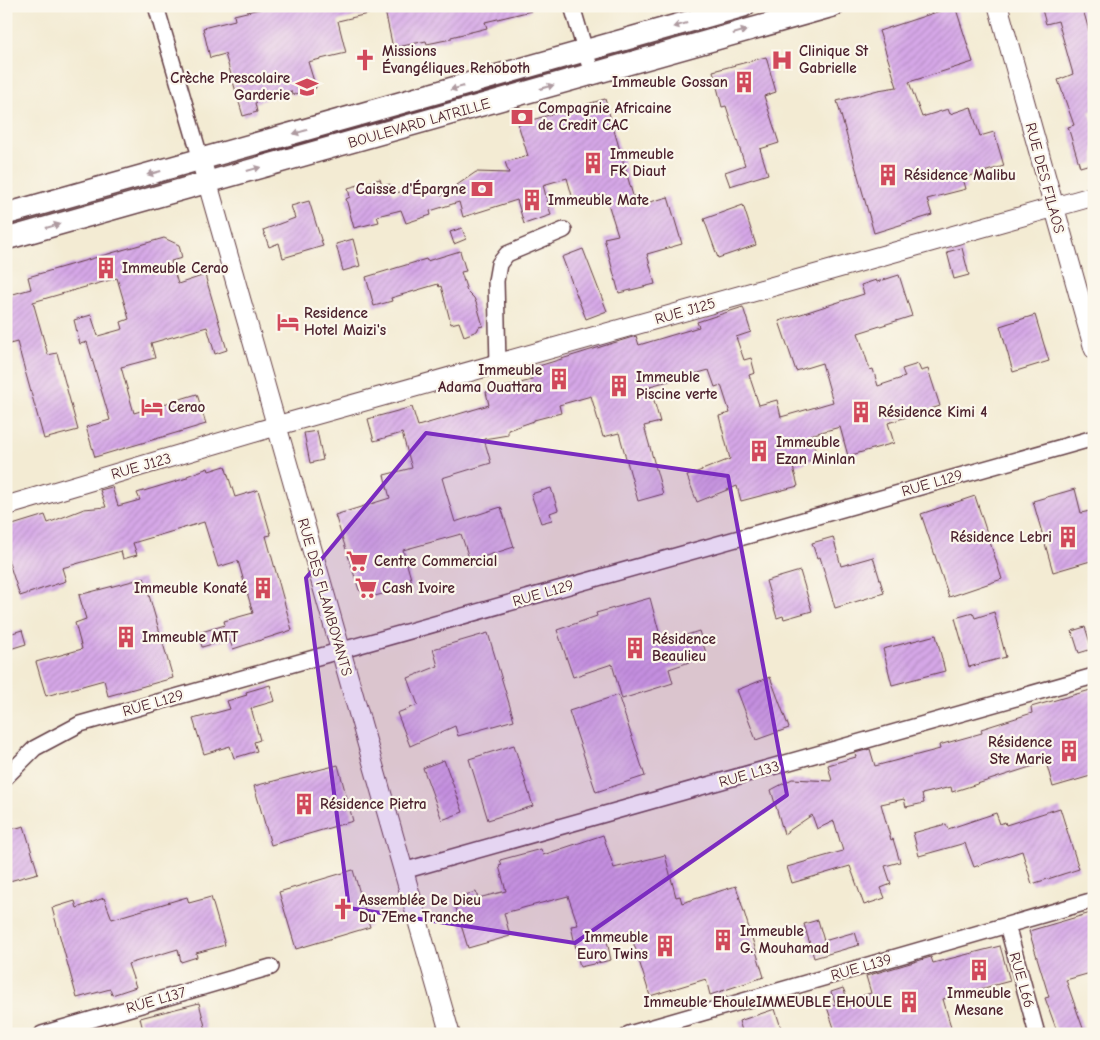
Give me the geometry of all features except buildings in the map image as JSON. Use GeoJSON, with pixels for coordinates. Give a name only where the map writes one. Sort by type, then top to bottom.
{"type":"FeatureCollection","features":[{"type":"Feature","properties":{"kind":"main road","name":"BOULEVARD LATRILLE"},"geometry":{"type":"LineString","coordinates":[[6,214],[744,6]]}},
{"type":"Feature","properties":{"kind":"main road","name":"BOULEVARD LATRILLE"},"geometry":{"type":"LineString","coordinates":[[6,239],[832,6]]}},
{"type":"Feature","properties":{"kind":"street"},"geometry":{"type":"LineString","coordinates":[[572,6],[592,74]]}},
{"type":"Feature","properties":{"kind":"street","name":"RUE DES FILAOS"},"geometry":{"type":"LineString","coordinates":[[998,6],[1094,350]]}},
{"type":"Feature","properties":{"kind":"street"},"geometry":{"type":"LineString","coordinates":[[158,7],[201,160]]}},
{"type":"Feature","properties":{"kind":"street","name":"RUE DES FLAMBOYANTS"},"geometry":{"type":"LineString","coordinates":[[201,160],[450,1034]]}},
{"type":"Feature","properties":{"kind":"street","name":"RUE J125"},"geometry":{"type":"LineString","coordinates":[[276,426],[1094,196]]}},
{"type":"Feature","properties":{"kind":"street"},"geometry":{"type":"LineString","coordinates":[[498,364],[496,281],[499,264],[508,254],[564,230]]}},
{"type":"Feature","properties":{"kind":"street","name":"RUE J123"},"geometry":{"type":"LineString","coordinates":[[6,506],[276,426]]}},
{"type":"Feature","properties":{"kind":"street","name":"RUE L129"},"geometry":{"type":"LineString","coordinates":[[6,777],[35,748],[80,724],[1094,438]]}},
{"type":"Feature","properties":{"kind":"street","name":"RUE L133"},"geometry":{"type":"LineString","coordinates":[[403,871],[1094,676]]}},
{"type":"Feature","properties":{"kind":"street","name":"RUE L139"},"geometry":{"type":"LineString","coordinates":[[629,1034],[1094,900]]}},
{"type":"Feature","properties":{"kind":"street","name":"RUE L66"},"geometry":{"type":"LineString","coordinates":[[1007,925],[1037,1034]]}},
{"type":"Feature","properties":{"kind":"street","name":"RUE L137"},"geometry":{"type":"LineString","coordinates":[[42,1034],[271,967]]}},
{"type":"Feature","properties":{"kind":"highlighted area"},"geometry":{"type":"Polygon","coordinates":[[[426,433],[728,476],[787,795],[575,943],[349,908],[306,578],[426,433]]]}},
{"type":"Feature","properties":{"kind":"place","name":"Missions Évangéliques Rehoboth"},"geometry":{"type":"Point","coordinates":[365,60]}},
{"type":"Feature","properties":{"kind":"place","name":"Clinique St Gabrielle"},"geometry":{"type":"Point","coordinates":[782,60]}},
{"type":"Feature","properties":{"kind":"place","name":"Immeuble Gossan"},"geometry":{"type":"Point","coordinates":[744,82]}},
{"type":"Feature","properties":{"kind":"place","name":"Crèche Prescolaire Garderie"},"geometry":{"type":"Point","coordinates":[307,87]}},
{"type":"Feature","properties":{"kind":"place","name":"Compagnie Africaine de Credit CAC"},"geometry":{"type":"Point","coordinates":[522,117]}},
{"type":"Feature","properties":{"kind":"place","name":"Immeuble FK Diaut"},"geometry":{"type":"Point","coordinates":[593,163]}},
{"type":"Feature","properties":{"kind":"place","name":"Résidence Malibu"},"geometry":{"type":"Point","coordinates":[888,175]}},
{"type":"Feature","properties":{"kind":"place","name":"Caisse d'Épargne"},"geometry":{"type":"Point","coordinates":[482,189]}},
{"type":"Feature","properties":{"kind":"place","name":"Immeuble Mate"},"geometry":{"type":"Point","coordinates":[532,200]}},
{"type":"Feature","properties":{"kind":"place","name":"Immeuble Cerao"},"geometry":{"type":"Point","coordinates":[106,268]}},
{"type":"Feature","properties":{"kind":"place","name":"Residence Hotel Maizi's"},"geometry":{"type":"Point","coordinates":[288,322]}},
{"type":"Feature","properties":{"kind":"place","name":"Immeuble Adama Ouattara"},"geometry":{"type":"Point","coordinates":[559,379]}},
{"type":"Feature","properties":{"kind":"place","name":"Immeuble Piscine verte"},"geometry":{"type":"Point","coordinates":[619,386]}},
{"type":"Feature","properties":{"kind":"place","name":"Cerao"},"geometry":{"type":"Point","coordinates":[152,407]}},
{"type":"Feature","properties":{"kind":"place","name":"Résidence Kimi 4"},"geometry":{"type":"Point","coordinates":[861,412]}},
{"type":"Feature","properties":{"kind":"place","name":"Immeuble Ezan Minlan"},"geometry":{"type":"Point","coordinates":[759,451]}},
{"type":"Feature","properties":{"kind":"place","name":"Résidence Lebri"},"geometry":{"type":"Point","coordinates":[1068,537]}},
{"type":"Feature","properties":{"kind":"place","name":"Centre Commercial"},"geometry":{"type":"Point","coordinates":[357,561]}},
{"type":"Feature","properties":{"kind":"place","name":"Immeuble Konaté"},"geometry":{"type":"Point","coordinates":[263,588]}},
{"type":"Feature","properties":{"kind":"place","name":"Cash Ivoire"},"geometry":{"type":"Point","coordinates":[366,588]}},
{"type":"Feature","properties":{"kind":"place","name":"Immeuble MTT"},"geometry":{"type":"Point","coordinates":[126,637]}},
{"type":"Feature","properties":{"kind":"place","name":"Résidence Beaulieu"},"geometry":{"type":"Point","coordinates":[635,648]}},
{"type":"Feature","properties":{"kind":"place","name":"Résidence Ste Marie"},"geometry":{"type":"Point","coordinates":[1069,751]}},
{"type":"Feature","properties":{"kind":"place","name":"Résidence Pietra"},"geometry":{"type":"Point","coordinates":[304,804]}},
{"type":"Feature","properties":{"kind":"place","name":"Assemblée De Dieu Du 7Eme Tranche"},"geometry":{"type":"Point","coordinates":[343,909]}},
{"type":"Feature","properties":{"kind":"place","name":"Immeuble G. Mouhamad"},"geometry":{"type":"Point","coordinates":[723,940]}},
{"type":"Feature","properties":{"kind":"place","name":"Immeuble Euro Twins"},"geometry":{"type":"Point","coordinates":[665,946]}},
{"type":"Feature","properties":{"kind":"place","name":"Immeuble Mesane"},"geometry":{"type":"Point","coordinates":[979,970]}},
{"type":"Feature","properties":{"kind":"place","name":"Immeuble EhouleIMMEUBLE EHOULE"},"geometry":{"type":"Point","coordinates":[909,1002]}}]}
